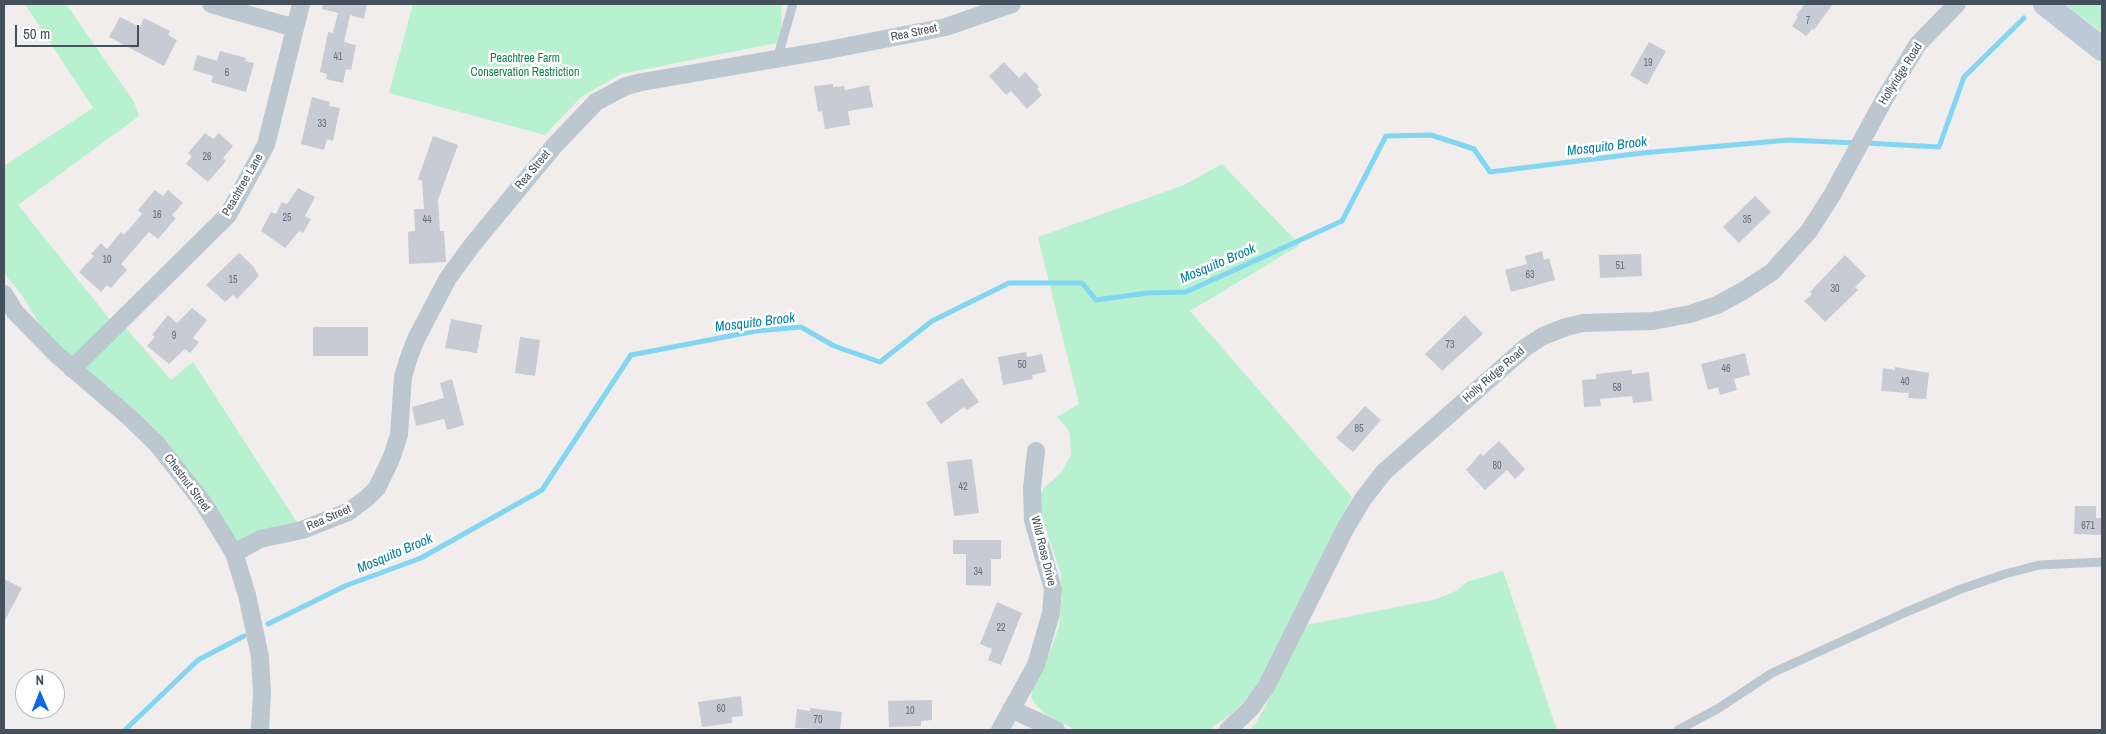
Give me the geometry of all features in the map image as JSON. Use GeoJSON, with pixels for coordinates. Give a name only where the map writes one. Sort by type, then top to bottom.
{"type":"FeatureCollection","features":[{"type":"Feature","properties":{"kind":"street"},"geometry":{"type":"LineString","coordinates":[[210,4],[295,28]]}},
{"type":"Feature","properties":{"kind":"street","name":"Peachtree Lane"},"geometry":{"type":"LineString","coordinates":[[72,369],[228,215],[266,145],[301,4]]}},
{"type":"Feature","properties":{"kind":"street","name":"Rea Street"},"geometry":{"type":"LineString","coordinates":[[234,553],[260,539],[302,530],[348,512],[378,488],[399,435],[403,377],[409,357],[416,339],[448,278],[473,244],[548,153],[596,102],[626,86],[642,82],[946,27],[1012,4]]}},
{"type":"Feature","properties":{"kind":"street","name":"Hollyridge Road"},"geometry":{"type":"LineString","coordinates":[[1856,153],[1918,44],[1957,4]]}},
{"type":"Feature","properties":{"kind":"street"},"geometry":{"type":"LineString","coordinates":[[2045,4],[2102,50]]}},
{"type":"Feature","properties":{"kind":"street","name":"Holly Ridge Road"},"geometry":{"type":"LineString","coordinates":[[1228,730],[1251,708],[1266,687],[1345,529],[1363,499],[1384,472],[1478,388],[1526,347],[1543,336],[1582,323],[1672,319],[1717,304],[1743,292],[1772,272],[1809,231],[1832,196],[1856,153]]}},
{"type":"Feature","properties":{"kind":"street","name":"Chestnut Street"},"geometry":{"type":"LineString","coordinates":[[4,294],[15,312],[37,336],[158,444],[204,504],[234,553],[247,596],[260,657],[262,693],[260,730]]}},
{"type":"Feature","properties":{"kind":"street","name":"Wild Rose Drive"},"geometry":{"type":"LineString","coordinates":[[1000,730],[1036,665],[1051,613],[1053,588],[1033,520],[1032,488],[1036,451]]}},
{"type":"Feature","properties":{"kind":"street"},"geometry":{"type":"LineString","coordinates":[[1011,710],[1056,730]]}},
{"type":"Feature","properties":{"kind":"lane"},"geometry":{"type":"LineString","coordinates":[[776,59],[794,4]]}},
{"type":"Feature","properties":{"kind":"lane"},"geometry":{"type":"LineString","coordinates":[[1678,730],[1719,708],[1772,674],[1961,589],[2004,574],[2039,565],[2102,562]]}},
{"type":"Feature","properties":{"kind":"green space"},"geometry":{"type":"Polygon","coordinates":[[[25,4],[66,4],[134,102],[139,116],[18,205],[112,322],[72,362],[40,325],[24,298],[4,273],[4,166],[93,108],[25,4]]]}},
{"type":"Feature","properties":{"kind":"green space","name":"Peachtree Farm Conservation Restriction"},"geometry":{"type":"Polygon","coordinates":[[[413,4],[781,4],[782,42],[621,74],[581,97],[545,135],[389,93],[413,4]]]}},
{"type":"Feature","properties":{"kind":"green space"},"geometry":{"type":"Polygon","coordinates":[[[2065,4],[2102,4],[2102,32],[2065,4]]]}},
{"type":"Feature","properties":{"kind":"green space"},"geometry":{"type":"Polygon","coordinates":[[[1222,164],[1300,245],[1190,311],[1352,497],[1257,684],[1232,713],[1209,730],[1076,730],[1046,715],[1031,697],[1033,685],[1052,647],[1059,626],[1062,597],[1061,574],[1040,512],[1040,498],[1043,489],[1061,473],[1071,455],[1070,434],[1057,417],[1079,404],[1038,237],[1184,185],[1222,164]]]}},
{"type":"Feature","properties":{"kind":"green space"},"geometry":{"type":"Polygon","coordinates":[[[120,321],[171,380],[193,362],[302,530],[234,553],[204,504],[72,369],[120,321]]]}},
{"type":"Feature","properties":{"kind":"green space"},"geometry":{"type":"Polygon","coordinates":[[[1503,571],[1557,730],[1249,730],[1264,709],[1307,625],[1437,599],[1458,590],[1467,582],[1503,571]]]}},
{"type":"Feature","properties":{"kind":"building"},"geometry":{"type":"Polygon","coordinates":[[[323,4],[367,4],[364,19],[350,15],[344,42],[356,45],[351,70],[346,69],[343,83],[326,79],[327,74],[320,72],[328,32],[333,33],[338,13],[322,9],[323,4]]]}},
{"type":"Feature","properties":{"kind":"building"},"geometry":{"type":"Polygon","coordinates":[[[1805,4],[1833,4],[1814,30],[1812,29],[1806,36],[1792,26],[1798,17],[1796,15],[1805,4]]]}},
{"type":"Feature","properties":{"kind":"building"},"geometry":{"type":"Polygon","coordinates":[[[120,17],[140,27],[144,18],[170,31],[168,35],[177,40],[164,66],[109,37],[120,17]]]}},
{"type":"Feature","properties":{"kind":"building"},"geometry":{"type":"Polygon","coordinates":[[[1649,42],[1666,51],[1647,85],[1630,75],[1649,42]]]}},
{"type":"Feature","properties":{"kind":"building"},"geometry":{"type":"Polygon","coordinates":[[[220,51],[246,58],[245,61],[254,63],[246,92],[211,82],[213,76],[193,70],[197,55],[217,61],[220,51]]]}},
{"type":"Feature","properties":{"kind":"building"},"geometry":{"type":"Polygon","coordinates":[[[1004,62],[1019,78],[1025,72],[1039,87],[1037,89],[1042,95],[1027,109],[1011,91],[1006,95],[989,76],[1004,62]]]}},
{"type":"Feature","properties":{"kind":"building"},"geometry":{"type":"Polygon","coordinates":[[[833,84],[833,87],[844,86],[845,90],[869,85],[873,107],[848,111],[850,125],[825,129],[822,111],[818,112],[814,86],[833,84]]]}},
{"type":"Feature","properties":{"kind":"building"},"geometry":{"type":"Polygon","coordinates":[[[312,97],[330,102],[329,106],[340,108],[333,141],[327,139],[324,150],[301,144],[312,97]]]}},
{"type":"Feature","properties":{"kind":"building"},"geometry":{"type":"Polygon","coordinates":[[[205,133],[213,139],[219,133],[233,146],[223,158],[226,161],[208,182],[186,164],[192,156],[188,153],[205,133]]]}},
{"type":"Feature","properties":{"kind":"building"},"geometry":{"type":"Polygon","coordinates":[[[433,136],[458,145],[438,200],[440,231],[444,231],[446,262],[409,264],[408,232],[415,231],[414,209],[424,209],[422,181],[418,179],[433,136]]]}},
{"type":"Feature","properties":{"kind":"building"},"geometry":{"type":"Polygon","coordinates":[[[298,188],[315,197],[305,216],[311,219],[303,233],[299,231],[285,248],[261,231],[271,212],[276,214],[282,202],[287,204],[298,188]]]}},
{"type":"Feature","properties":{"kind":"building"},"geometry":{"type":"Polygon","coordinates":[[[155,190],[163,196],[168,190],[183,203],[172,215],[176,218],[158,239],[149,232],[121,264],[127,270],[111,288],[107,285],[101,292],[79,272],[94,256],[91,254],[101,243],[107,249],[121,232],[124,235],[142,214],[138,210],[155,190]]]}},
{"type":"Feature","properties":{"kind":"building"},"geometry":{"type":"Polygon","coordinates":[[[1755,196],[1771,212],[1739,243],[1723,227],[1755,196]]]}},
{"type":"Feature","properties":{"kind":"building"},"geometry":{"type":"Polygon","coordinates":[[[1542,251],[1544,260],[1549,258],[1555,280],[1511,292],[1505,270],[1527,264],[1525,256],[1542,251]]]}},
{"type":"Feature","properties":{"kind":"building"},"geometry":{"type":"Polygon","coordinates":[[[239,253],[253,266],[259,276],[237,299],[233,295],[225,302],[206,285],[239,253]]]}},
{"type":"Feature","properties":{"kind":"building"},"geometry":{"type":"Polygon","coordinates":[[[1641,254],[1642,276],[1600,278],[1599,255],[1641,254]]]}},
{"type":"Feature","properties":{"kind":"building"},"geometry":{"type":"Polygon","coordinates":[[[1845,255],[1866,276],[1855,287],[1858,290],[1825,322],[1804,301],[1812,294],[1810,292],[1845,255]]]}},
{"type":"Feature","properties":{"kind":"building"},"geometry":{"type":"Polygon","coordinates":[[[192,308],[207,320],[193,338],[199,342],[190,353],[185,349],[169,364],[147,346],[155,337],[152,335],[168,315],[177,323],[192,308]]]}},
{"type":"Feature","properties":{"kind":"building"},"geometry":{"type":"Polygon","coordinates":[[[1465,315],[1483,334],[1442,371],[1425,354],[1465,315]]]}},
{"type":"Feature","properties":{"kind":"building"},"geometry":{"type":"Polygon","coordinates":[[[451,319],[482,325],[477,353],[445,348],[451,319]]]}},
{"type":"Feature","properties":{"kind":"building"},"geometry":{"type":"Polygon","coordinates":[[[313,327],[368,327],[368,356],[313,356],[313,327]]]}},
{"type":"Feature","properties":{"kind":"building"},"geometry":{"type":"Polygon","coordinates":[[[520,337],[540,340],[535,376],[515,373],[520,337]]]}},
{"type":"Feature","properties":{"kind":"building"},"geometry":{"type":"Polygon","coordinates":[[[1026,352],[1027,357],[1042,354],[1046,372],[1032,375],[1033,379],[1003,385],[998,357],[1026,352]]]}},
{"type":"Feature","properties":{"kind":"building"},"geometry":{"type":"Polygon","coordinates":[[[1745,353],[1750,375],[1734,379],[1737,390],[1720,395],[1718,387],[1708,390],[1701,364],[1745,353]]]}},
{"type":"Feature","properties":{"kind":"building"},"geometry":{"type":"Polygon","coordinates":[[[1895,367],[1929,373],[1926,399],[1908,398],[1909,393],[1881,391],[1883,368],[1895,370],[1895,367]]]}},
{"type":"Feature","properties":{"kind":"building"},"geometry":{"type":"Polygon","coordinates":[[[1632,370],[1632,374],[1649,372],[1652,401],[1633,403],[1632,396],[1600,399],[1601,406],[1584,407],[1582,380],[1596,379],[1596,374],[1632,370]]]}},
{"type":"Feature","properties":{"kind":"building"},"geometry":{"type":"Polygon","coordinates":[[[962,378],[979,402],[967,410],[964,407],[941,424],[926,403],[962,378]]]}},
{"type":"Feature","properties":{"kind":"building"},"geometry":{"type":"Polygon","coordinates":[[[452,379],[464,425],[447,430],[444,419],[416,426],[412,407],[444,398],[440,383],[452,379]]]}},
{"type":"Feature","properties":{"kind":"building"},"geometry":{"type":"Polygon","coordinates":[[[1365,406],[1381,420],[1353,452],[1336,438],[1365,406]]]}},
{"type":"Feature","properties":{"kind":"building"},"geometry":{"type":"Polygon","coordinates":[[[1499,441],[1525,469],[1515,479],[1507,470],[1485,490],[1466,470],[1481,453],[1483,456],[1499,441]]]}},
{"type":"Feature","properties":{"kind":"building"},"geometry":{"type":"Polygon","coordinates":[[[972,459],[979,513],[954,516],[947,462],[972,459]]]}},
{"type":"Feature","properties":{"kind":"building"},"geometry":{"type":"Polygon","coordinates":[[[2075,506],[2096,506],[2096,518],[2102,518],[2102,535],[2074,534],[2075,506]]]}},
{"type":"Feature","properties":{"kind":"building"},"geometry":{"type":"Polygon","coordinates":[[[953,540],[1001,540],[1001,559],[991,559],[991,586],[966,585],[966,554],[953,554],[953,540]]]}},
{"type":"Feature","properties":{"kind":"building"},"geometry":{"type":"Polygon","coordinates":[[[4,579],[22,588],[4,622],[4,579]]]}},
{"type":"Feature","properties":{"kind":"building"},"geometry":{"type":"Polygon","coordinates":[[[997,602],[1022,613],[1001,665],[988,660],[992,649],[980,644],[997,602]]]}},
{"type":"Feature","properties":{"kind":"building"},"geometry":{"type":"Polygon","coordinates":[[[741,696],[743,716],[732,717],[732,723],[702,727],[698,702],[741,696]]]}},
{"type":"Feature","properties":{"kind":"building"},"geometry":{"type":"Polygon","coordinates":[[[932,700],[932,720],[921,721],[921,726],[889,727],[888,701],[932,700]]]}},
{"type":"Feature","properties":{"kind":"building"},"geometry":{"type":"Polygon","coordinates":[[[810,708],[842,712],[840,730],[795,728],[797,709],[810,711],[810,708]]]}},
{"type":"Feature","properties":{"kind":"waterway","name":"Mosquito Brook"},"geometry":{"type":"LineString","coordinates":[[1865,143],[1939,147],[1964,77],[2024,18]]}},
{"type":"Feature","properties":{"kind":"waterway","name":"Mosquito Brook"},"geometry":{"type":"LineString","coordinates":[[268,624],[345,586],[421,558],[542,490],[631,355],[756,331],[801,327],[834,346],[880,362],[932,321],[1009,283],[1082,283],[1096,300],[1147,293],[1186,292],[1342,221],[1386,136],[1431,135],[1474,149],[1490,172],[1642,153],[1789,140],[1856,143]]}},
{"type":"Feature","properties":{"kind":"waterway","name":"Mosquito Brook"},"geometry":{"type":"LineString","coordinates":[[125,730],[198,660],[244,636]]}}]}
